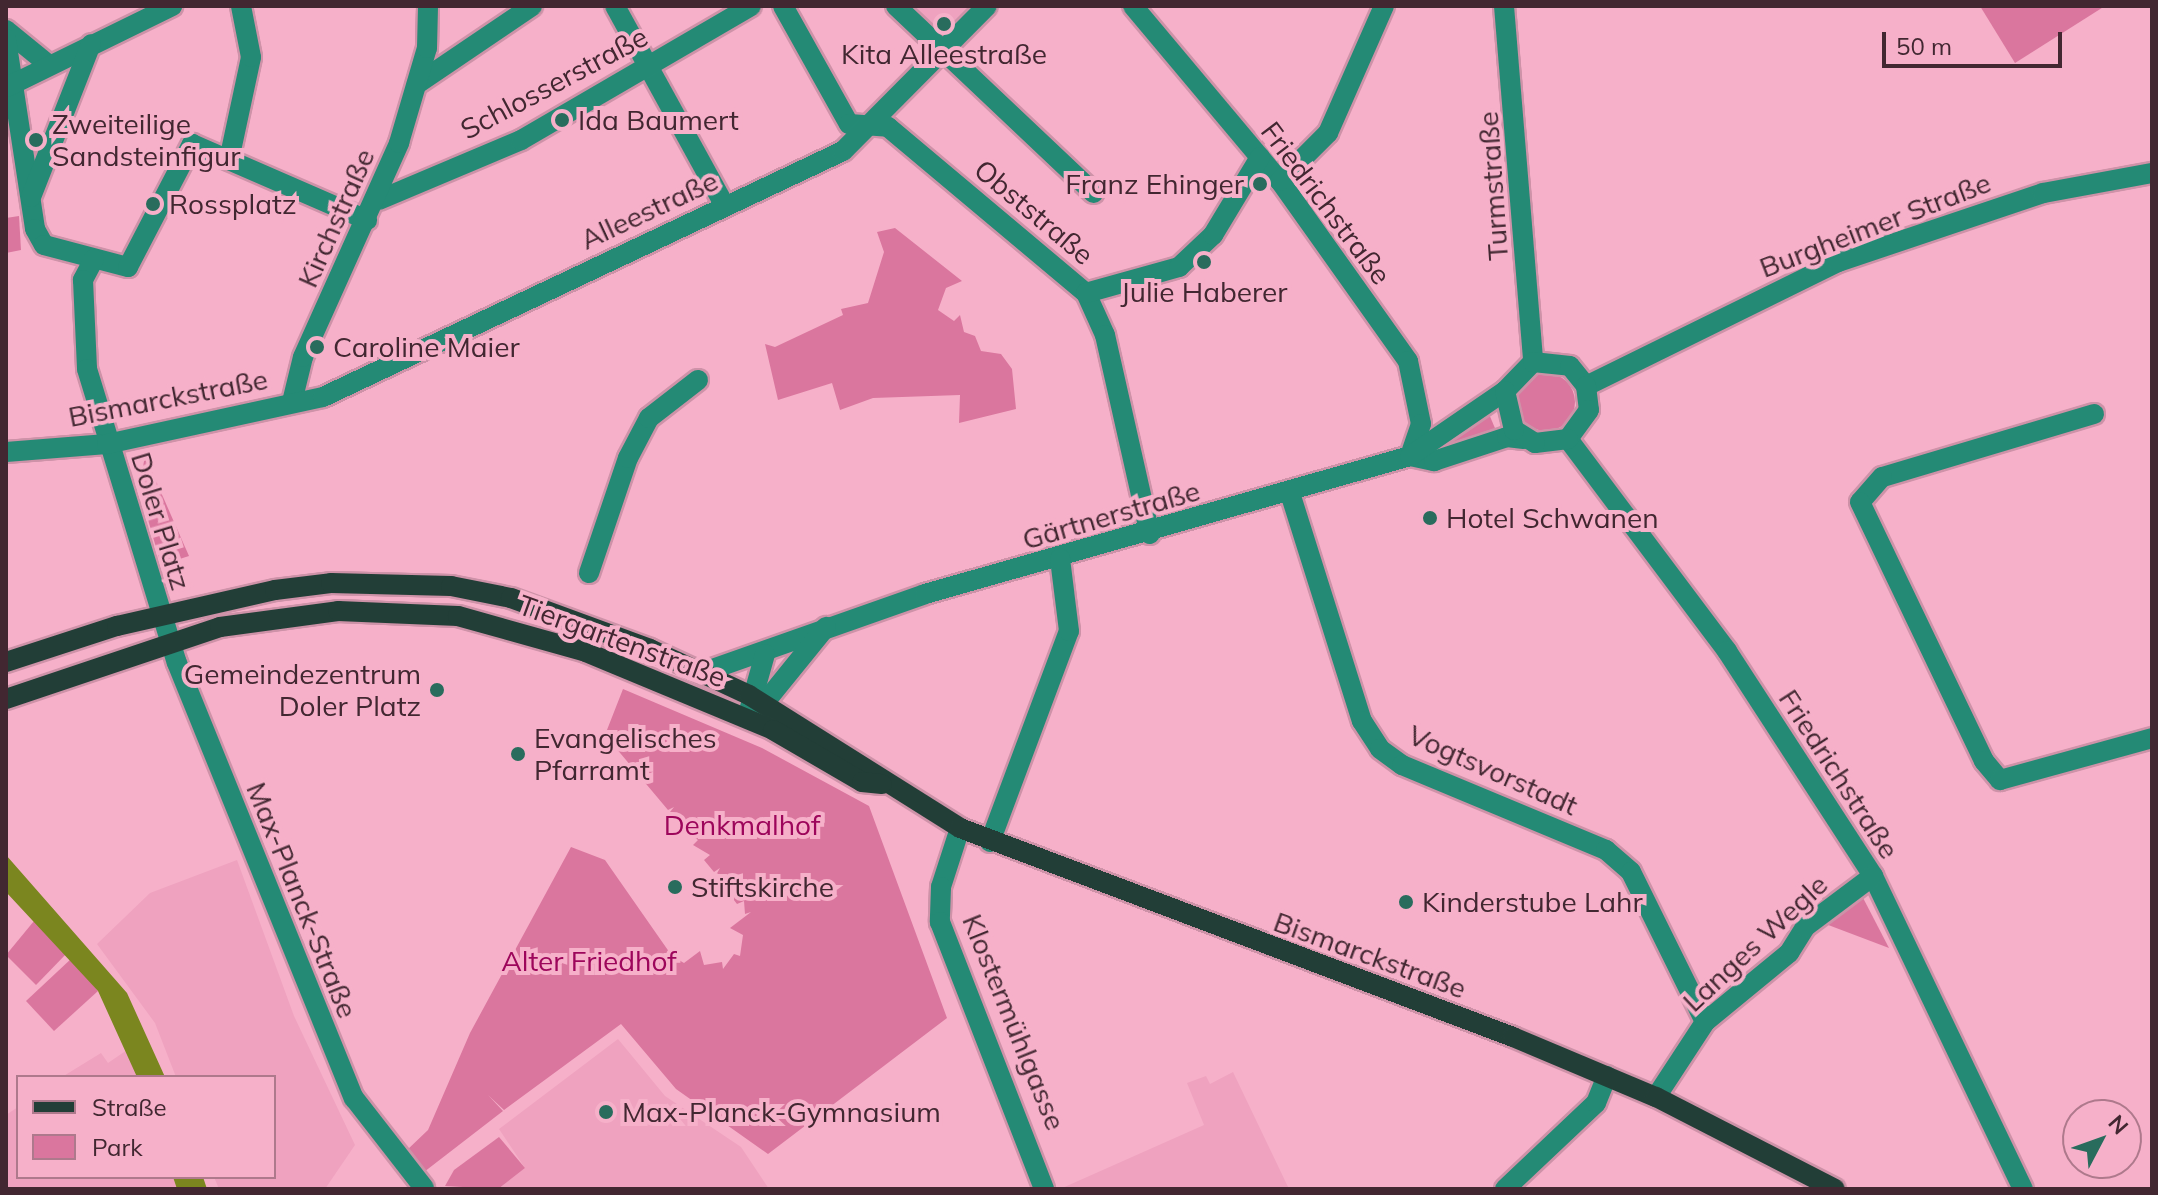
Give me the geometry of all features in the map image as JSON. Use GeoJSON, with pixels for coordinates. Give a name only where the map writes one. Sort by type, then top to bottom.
{"type":"FeatureCollection","features":[{"type":"Feature","properties":{"kind":"main road","name":"Tiergartenstraße"},"geometry":{"type":"LineString","coordinates":[[6,662],[161,615],[331,583],[451,586],[561,612],[704,672],[756,699]]}},
{"type":"Feature","properties":{"kind":"main road","name":"Tiergartenstraße"},"geometry":{"type":"LineString","coordinates":[[6,699],[170,640],[338,611],[458,616],[533,632],[750,721]]}},
{"type":"Feature","properties":{"kind":"main road","name":"Bismarckstraße"},"geometry":{"type":"LineString","coordinates":[[756,699],[882,784],[990,842],[1607,1076],[1656,1097],[1835,1189]]}},
{"type":"Feature","properties":{"kind":"main road","name":"Bismarckstraße"},"geometry":{"type":"LineString","coordinates":[[750,721],[862,782],[882,784]]}},
{"type":"Feature","properties":{"kind":"street"},"geometry":{"type":"LineString","coordinates":[[11,85],[172,6]]}},
{"type":"Feature","properties":{"kind":"street"},"geometry":{"type":"LineString","coordinates":[[229,160],[251,57],[241,6]]}},
{"type":"Feature","properties":{"kind":"street","name":"Kirchstraße"},"geometry":{"type":"LineString","coordinates":[[292,402],[303,357],[379,200],[427,48],[428,6]]}},
{"type":"Feature","properties":{"kind":"street"},"geometry":{"type":"LineString","coordinates":[[414,87],[463,47],[532,6]]}},
{"type":"Feature","properties":{"kind":"street"},"geometry":{"type":"LineString","coordinates":[[615,6],[725,206]]}},
{"type":"Feature","properties":{"kind":"street","name":"Schlosserstraße"},"geometry":{"type":"LineString","coordinates":[[379,200],[521,140],[751,6]]}},
{"type":"Feature","properties":{"kind":"street","name":"Obststraße"},"geometry":{"type":"LineString","coordinates":[[783,6],[836,109],[849,124],[888,127],[1086,293],[1105,335],[1150,534]]}},
{"type":"Feature","properties":{"kind":"street"},"geometry":{"type":"LineString","coordinates":[[896,6],[942,53],[1094,193]]}},
{"type":"Feature","properties":{"kind":"street","name":"Alleestraße"},"geometry":{"type":"LineString","coordinates":[[292,402],[323,397],[843,151],[874,126],[987,6]]}},
{"type":"Feature","properties":{"kind":"street","name":"Friedrichstraße"},"geometry":{"type":"LineString","coordinates":[[1133,6],[1280,181],[1408,361],[1421,424],[1410,456]]}},
{"type":"Feature","properties":{"kind":"street"},"geometry":{"type":"LineString","coordinates":[[1280,181],[1328,133],[1384,6]]}},
{"type":"Feature","properties":{"kind":"street","name":"Turmstraße"},"geometry":{"type":"LineString","coordinates":[[1504,6],[1533,362]]}},
{"type":"Feature","properties":{"kind":"street"},"geometry":{"type":"LineString","coordinates":[[6,30],[49,65]]}},
{"type":"Feature","properties":{"kind":"street"},"geometry":{"type":"LineString","coordinates":[[6,39],[38,240],[128,267],[192,144],[367,220]]}},
{"type":"Feature","properties":{"kind":"street"},"geometry":{"type":"LineString","coordinates":[[31,198],[81,78],[91,44]]}},
{"type":"Feature","properties":{"kind":"street"},"geometry":{"type":"LineString","coordinates":[[1086,293],[1179,267],[1213,235],[1260,157]]}},
{"type":"Feature","properties":{"kind":"street","name":"Burgheimer Straße"},"geometry":{"type":"LineString","coordinates":[[1586,386],[1838,262],[2043,193],[2152,173]]}},
{"type":"Feature","properties":{"kind":"street"},"geometry":{"type":"LineString","coordinates":[[94,259],[83,280],[87,369],[107,444]]}},
{"type":"Feature","properties":{"kind":"street"},"geometry":{"type":"LineString","coordinates":[[1558,361],[1586,386],[1589,410],[1568,439],[1546,445],[1524,439],[1507,418],[1505,391],[1533,362],[1558,361]]}},
{"type":"Feature","properties":{"kind":"street"},"geometry":{"type":"LineString","coordinates":[[589,573],[628,458],[649,418],[698,380]]}},
{"type":"Feature","properties":{"kind":"street","name":"Gärtnerstraße"},"geometry":{"type":"LineString","coordinates":[[704,672],[765,654],[826,627],[1410,456],[1505,391]]}},
{"type":"Feature","properties":{"kind":"street","name":"Bismarckstraße"},"geometry":{"type":"LineString","coordinates":[[6,452],[107,444],[292,402]]}},
{"type":"Feature","properties":{"kind":"street"},"geometry":{"type":"LineString","coordinates":[[2094,414],[1882,477],[1860,502],[1984,761],[2000,780],[2152,738]]}},
{"type":"Feature","properties":{"kind":"street","name":"Gärtnerstraße"},"geometry":{"type":"LineString","coordinates":[[1410,456],[1434,461],[1507,437],[1524,439]]}},
{"type":"Feature","properties":{"kind":"street","name":"Friedrichstraße"},"geometry":{"type":"LineString","coordinates":[[1568,439],[1727,651],[1873,876],[2016,1184]]}},
{"type":"Feature","properties":{"kind":"street","name":"Doler Platz"},"geometry":{"type":"LineString","coordinates":[[107,444],[161,615]]}},
{"type":"Feature","properties":{"kind":"street","name":"Vogtsvorstadt"},"geometry":{"type":"LineString","coordinates":[[1290,493],[1362,721],[1380,749],[1402,765],[1606,850],[1631,872],[1705,1022]]}},
{"type":"Feature","properties":{"kind":"street"},"geometry":{"type":"LineString","coordinates":[[990,842],[1069,631],[1070,595],[1060,559]]}},
{"type":"Feature","properties":{"kind":"street","name":"Max-Planck-Straße"},"geometry":{"type":"LineString","coordinates":[[161,615],[354,1098],[424,1188]]}},
{"type":"Feature","properties":{"kind":"street"},"geometry":{"type":"LineString","coordinates":[[756,699],[826,627]]}},
{"type":"Feature","properties":{"kind":"street"},"geometry":{"type":"LineString","coordinates":[[750,721],[765,654]]}},
{"type":"Feature","properties":{"kind":"street","name":"Klostermühlgasse"},"geometry":{"type":"LineString","coordinates":[[960,828],[941,887],[940,922],[1044,1189]]}},
{"type":"Feature","properties":{"kind":"street","name":"Langes Wegle"},"geometry":{"type":"LineString","coordinates":[[1656,1097],[1705,1022],[1789,953],[1805,927],[1873,876]]}},
{"type":"Feature","properties":{"kind":"street"},"geometry":{"type":"LineString","coordinates":[[1505,1189],[1596,1103],[1607,1076]]}},
{"type":"Feature","properties":{"kind":"shaded area","name":"Kita Alleestraße"},"geometry":{"type":"Polygon","coordinates":[[[912,6],[965,6],[970,11],[945,37],[912,6]]]}},
{"type":"Feature","properties":{"kind":"shaded area"},"geometry":{"type":"Polygon","coordinates":[[[6,855],[127,993],[164,1075],[136,1075],[98,991],[6,892],[6,855]]]}},
{"type":"Feature","properties":{"kind":"shaded area"},"geometry":{"type":"Polygon","coordinates":[[[237,860],[294,1016],[355,1145],[325,1189],[219,1189],[215,1179],[276,1179],[276,1075],[175,1075],[155,1023],[97,944],[150,893],[237,860]]]}},
{"type":"Feature","properties":{"kind":"shaded area","name":"Max-Planck-Gymnasium"},"geometry":{"type":"Polygon","coordinates":[[[618,1039],[665,1096],[741,1147],[769,1189],[498,1189],[525,1168],[499,1129],[618,1039]]]}},
{"type":"Feature","properties":{"kind":"shaded area"},"geometry":{"type":"Polygon","coordinates":[[[127,1050],[136,1075],[65,1075],[101,1053],[108,1063],[127,1050]]]}},
{"type":"Feature","properties":{"kind":"shaded area"},"geometry":{"type":"Polygon","coordinates":[[[1233,1072],[1289,1189],[1060,1189],[1204,1125],[1187,1083],[1206,1076],[1210,1084],[1233,1072]]]}},
{"type":"Feature","properties":{"kind":"shaded area"},"geometry":{"type":"Polygon","coordinates":[[[16,1108],[16,1179],[174,1179],[177,1189],[6,1189],[6,1115],[16,1108]]]}},
{"type":"Feature","properties":{"kind":"shaded area"},"geometry":{"type":"Polygon","coordinates":[[[174,1179],[204,1179],[207,1189],[177,1189],[174,1179]]]}},
{"type":"Feature","properties":{"kind":"green space"},"geometry":{"type":"Polygon","coordinates":[[[1980,6],[2105,6],[2015,63],[1980,6]]]}},
{"type":"Feature","properties":{"kind":"green space"},"geometry":{"type":"Polygon","coordinates":[[[19,216],[21,250],[6,253],[6,218],[19,216]]]}},
{"type":"Feature","properties":{"kind":"green space"},"geometry":{"type":"Polygon","coordinates":[[[895,228],[962,281],[946,288],[938,310],[954,321],[960,315],[964,332],[975,336],[981,351],[1001,354],[1012,369],[1016,409],[959,423],[960,395],[873,398],[840,410],[832,383],[778,400],[765,344],[775,347],[843,315],[841,309],[868,303],[884,252],[877,232],[895,228]]]}},
{"type":"Feature","properties":{"kind":"green space"},"geometry":{"type":"Polygon","coordinates":[[[1546,373],[1567,381],[1575,402],[1567,423],[1546,431],[1525,423],[1517,402],[1525,381],[1546,373]]]}},
{"type":"Feature","properties":{"kind":"green space"},"geometry":{"type":"Polygon","coordinates":[[[1489,414],[1497,433],[1427,455],[1425,450],[1489,414]]]}},
{"type":"Feature","properties":{"kind":"green space"},"geometry":{"type":"Polygon","coordinates":[[[145,456],[189,556],[161,565],[139,488],[145,456]]]}},
{"type":"Feature","properties":{"kind":"green space"},"geometry":{"type":"Polygon","coordinates":[[[623,689],[762,748],[869,806],[947,1018],[768,1154],[676,1089],[621,1024],[504,1110],[488,1095],[503,1111],[424,1172],[406,1151],[428,1130],[470,1033],[571,847],[605,860],[672,956],[684,963],[700,951],[704,965],[722,962],[723,969],[734,954],[740,956],[743,935],[730,928],[751,912],[745,914],[744,901],[737,904],[727,891],[731,884],[725,888],[716,875],[720,868],[714,872],[704,860],[710,855],[693,845],[698,840],[681,828],[685,822],[670,812],[674,807],[668,810],[605,735],[623,689]]]}},
{"type":"Feature","properties":{"kind":"green space"},"geometry":{"type":"Polygon","coordinates":[[[1861,894],[1889,948],[1823,923],[1861,894]]]}},
{"type":"Feature","properties":{"kind":"green space"},"geometry":{"type":"Polygon","coordinates":[[[34,921],[67,953],[36,985],[6,955],[34,921]]]}},
{"type":"Feature","properties":{"kind":"green space"},"geometry":{"type":"Polygon","coordinates":[[[72,958],[98,991],[54,1031],[26,1001],[72,958]]]}},
{"type":"Feature","properties":{"kind":"green space"},"geometry":{"type":"Polygon","coordinates":[[[499,1137],[525,1168],[498,1189],[445,1186],[454,1170],[499,1137]]]}},
{"type":"Feature","properties":{"kind":"place","name":"Kita Alleestraße"},"geometry":{"type":"Point","coordinates":[944,24]}},
{"type":"Feature","properties":{"kind":"place","name":"Ida Baumert"},"geometry":{"type":"Point","coordinates":[562,120]}},
{"type":"Feature","properties":{"kind":"place","name":"Zweiteilige Sandsteinfigur"},"geometry":{"type":"Point","coordinates":[36,140]}},
{"type":"Feature","properties":{"kind":"place","name":"Franz Ehinger"},"geometry":{"type":"Point","coordinates":[1260,184]}},
{"type":"Feature","properties":{"kind":"place","name":"Rossplatz"},"geometry":{"type":"Point","coordinates":[153,204]}},
{"type":"Feature","properties":{"kind":"place","name":"Julie Haberer"},"geometry":{"type":"Point","coordinates":[1204,262]}},
{"type":"Feature","properties":{"kind":"place","name":"Caroline Maier"},"geometry":{"type":"Point","coordinates":[317,347]}},
{"type":"Feature","properties":{"kind":"place","name":"Hotel Schwanen"},"geometry":{"type":"Point","coordinates":[1430,518]}},
{"type":"Feature","properties":{"kind":"place","name":"Gemeindezentrum Doler Platz"},"geometry":{"type":"Point","coordinates":[437,690]}},
{"type":"Feature","properties":{"kind":"place","name":"Evangelisches Pfarramt"},"geometry":{"type":"Point","coordinates":[518,754]}},
{"type":"Feature","properties":{"kind":"place","name":"Stiftskirche"},"geometry":{"type":"Point","coordinates":[675,887]}},
{"type":"Feature","properties":{"kind":"place","name":"Kinderstube Lahr"},"geometry":{"type":"Point","coordinates":[1406,902]}},
{"type":"Feature","properties":{"kind":"place","name":"Max-Planck-Gymnasium"},"geometry":{"type":"Point","coordinates":[606,1112]}},
{"type":"Feature","properties":{"kind":"park label","name":"Denkmalhof"},"geometry":{"type":"Point","coordinates":[742,825]}},
{"type":"Feature","properties":{"kind":"park label","name":"Alter Friedhof"},"geometry":{"type":"Point","coordinates":[589,961]}}]}
